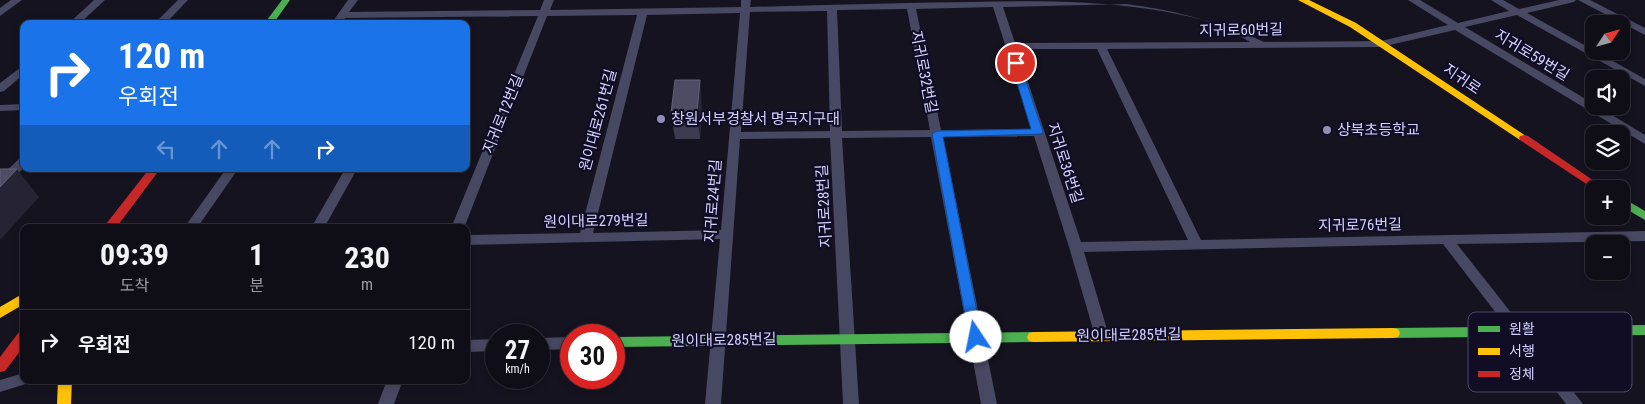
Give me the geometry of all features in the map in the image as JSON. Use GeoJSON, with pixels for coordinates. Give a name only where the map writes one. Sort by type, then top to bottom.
{"type":"FeatureCollection","features":[{"type":"Feature","properties":{"kind":"street"},"geometry":{"type":"LineString","coordinates":[[0,13],[17,0]]}},
{"type":"Feature","properties":{"kind":"street"},"geometry":{"type":"LineString","coordinates":[[78,20],[100,0]]}},
{"type":"Feature","properties":{"kind":"street"},"geometry":{"type":"LineString","coordinates":[[163,20],[182,0]]}},
{"type":"Feature","properties":{"kind":"street"},"geometry":{"type":"LineString","coordinates":[[271,20],[286,0]]}},
{"type":"Feature","properties":{"kind":"street"},"geometry":{"type":"LineString","coordinates":[[339,20],[353,0]]}},
{"type":"Feature","properties":{"kind":"street","name":"지귀로12번길"},"geometry":{"type":"LineString","coordinates":[[460,224],[549,0]]}},
{"type":"Feature","properties":{"kind":"street","name":"지귀로"},"geometry":{"type":"LineString","coordinates":[[1302,0],[1353,25],[1587,180]]}},
{"type":"Feature","properties":{"kind":"street"},"geometry":{"type":"LineString","coordinates":[[1413,0],[1456,26]]}},
{"type":"Feature","properties":{"kind":"street","name":"지귀로59번길"},"geometry":{"type":"LineString","coordinates":[[1496,0],[1645,83]]}},
{"type":"Feature","properties":{"kind":"street","name":"지귀로59번길"},"geometry":{"type":"LineString","coordinates":[[1381,44],[1571,0]]}},
{"type":"Feature","properties":{"kind":"street"},"geometry":{"type":"LineString","coordinates":[[1582,0],[1645,32]]}},
{"type":"Feature","properties":{"kind":"street"},"geometry":{"type":"LineString","coordinates":[[339,20],[440,14],[644,12],[746,4],[832,7],[997,2],[1126,1],[1162,6],[1202,16],[1232,26],[1261,44]]}},
{"type":"Feature","properties":{"kind":"street","name":"지귀로36번길"},"geometry":{"type":"LineString","coordinates":[[997,2],[1037,132],[1076,247],[1102,336]]}},
{"type":"Feature","properties":{"kind":"street","name":"지귀로24번길"},"geometry":{"type":"LineString","coordinates":[[713,404],[746,4]]}},
{"type":"Feature","properties":{"kind":"street","name":"지귀로32번길"},"geometry":{"type":"LineString","coordinates":[[911,5],[989,404]]}},
{"type":"Feature","properties":{"kind":"street","name":"지귀로28번길"},"geometry":{"type":"LineString","coordinates":[[832,7],[836,135],[851,404]]}},
{"type":"Feature","properties":{"kind":"street","name":"원이대로261번길"},"geometry":{"type":"LineString","coordinates":[[585,237],[644,12]]}},
{"type":"Feature","properties":{"kind":"street"},"geometry":{"type":"LineString","coordinates":[[437,20],[440,14]]}},
{"type":"Feature","properties":{"kind":"street","name":"지귀로59번길"},"geometry":{"type":"LineString","coordinates":[[1456,26],[1645,140]]}},
{"type":"Feature","properties":{"kind":"street","name":"지귀로60번길"},"geometry":{"type":"LineString","coordinates":[[1010,46],[1381,44]]}},
{"type":"Feature","properties":{"kind":"street"},"geometry":{"type":"LineString","coordinates":[[1101,47],[1196,244]]}},
{"type":"Feature","properties":{"kind":"street"},"geometry":{"type":"LineString","coordinates":[[0,89],[20,72]]}},
{"type":"Feature","properties":{"kind":"street"},"geometry":{"type":"LineString","coordinates":[[0,108],[20,108]]}},
{"type":"Feature","properties":{"kind":"street"},"geometry":{"type":"LineString","coordinates":[[734,136],[1037,132]]}},
{"type":"Feature","properties":{"kind":"street"},"geometry":{"type":"LineString","coordinates":[[0,184],[20,164]]}},
{"type":"Feature","properties":{"kind":"street"},"geometry":{"type":"LineString","coordinates":[[112,224],[152,172]]}},
{"type":"Feature","properties":{"kind":"street"},"geometry":{"type":"LineString","coordinates":[[193,224],[230,172]]}},
{"type":"Feature","properties":{"kind":"street"},"geometry":{"type":"LineString","coordinates":[[319,224],[349,172]]}},
{"type":"Feature","properties":{"kind":"street"},"geometry":{"type":"LineString","coordinates":[[1630,207],[1645,216]]}},
{"type":"Feature","properties":{"kind":"street","name":"원이대로279번길"},"geometry":{"type":"LineString","coordinates":[[470,240],[727,234]]}},
{"type":"Feature","properties":{"kind":"street","name":"지귀로76번길"},"geometry":{"type":"LineString","coordinates":[[1076,247],[1645,236]]}},
{"type":"Feature","properties":{"kind":"street"},"geometry":{"type":"LineString","coordinates":[[1447,240],[1502,312]]}},
{"type":"Feature","properties":{"kind":"street"},"geometry":{"type":"LineString","coordinates":[[0,313],[20,300]]}},
{"type":"Feature","properties":{"kind":"street","name":"원이대로285번길"},"geometry":{"type":"LineString","coordinates":[[1632,330],[1645,330]]}},
{"type":"Feature","properties":{"kind":"street","name":"원이대로285번길"},"geometry":{"type":"LineString","coordinates":[[625,342],[1468,332]]}},
{"type":"Feature","properties":{"kind":"street"},"geometry":{"type":"LineString","coordinates":[[0,366],[20,341]]}},
{"type":"Feature","properties":{"kind":"street"},"geometry":{"type":"LineString","coordinates":[[470,346],[485,345]]}},
{"type":"Feature","properties":{"kind":"street"},"geometry":{"type":"LineString","coordinates":[[0,386],[20,380]]}},
{"type":"Feature","properties":{"kind":"street"},"geometry":{"type":"LineString","coordinates":[[64,404],[65,384]]}},
{"type":"Feature","properties":{"kind":"street"},"geometry":{"type":"LineString","coordinates":[[386,404],[394,384]]}},
{"type":"Feature","properties":{"kind":"street"},"geometry":{"type":"LineString","coordinates":[[1565,392],[1575,404]]}},
{"type":"Feature","properties":{"kind":"building"},"geometry":{"type":"Polygon","coordinates":[[[675,80],[700,80],[697,112],[671,113],[675,80]]]}},
{"type":"Feature","properties":{"kind":"building"},"geometry":{"type":"Polygon","coordinates":[[[0,169],[17,169],[0,187],[0,169]]]}},
{"type":"Feature","properties":{"kind":"traffic: fast"},"geometry":{"type":"LineString","coordinates":[[271,20],[286,0]]}},
{"type":"Feature","properties":{"kind":"traffic: fast"},"geometry":{"type":"LineString","coordinates":[[1630,207],[1645,216]]}},
{"type":"Feature","properties":{"kind":"traffic: fast"},"geometry":{"type":"LineString","coordinates":[[1632,330],[1645,330]]}},
{"type":"Feature","properties":{"kind":"traffic: fast"},"geometry":{"type":"LineString","coordinates":[[1393,333],[1468,332]]}},
{"type":"Feature","properties":{"kind":"traffic: fast"},"geometry":{"type":"LineString","coordinates":[[625,342],[1034,337]]}},
{"type":"Feature","properties":{"kind":"traffic: slow"},"geometry":{"type":"LineString","coordinates":[[1302,0],[1353,25],[1524,138]]}},
{"type":"Feature","properties":{"kind":"traffic: slow"},"geometry":{"type":"LineString","coordinates":[[0,313],[20,300]]}},
{"type":"Feature","properties":{"kind":"traffic: slow"},"geometry":{"type":"LineString","coordinates":[[1034,337],[1393,333]]}},
{"type":"Feature","properties":{"kind":"traffic: slow"},"geometry":{"type":"LineString","coordinates":[[64,404],[65,384]]}},
{"type":"Feature","properties":{"kind":"traffic: jam"},"geometry":{"type":"LineString","coordinates":[[1524,138],[1587,180]]}},
{"type":"Feature","properties":{"kind":"traffic: jam"},"geometry":{"type":"LineString","coordinates":[[112,224],[153,172]]}},
{"type":"Feature","properties":{"kind":"traffic: jam"},"geometry":{"type":"LineString","coordinates":[[0,367],[20,341]]}},
{"type":"Feature","properties":{"kind":"place","name":"창원서부경찰서 명곡지구대"},"geometry":{"type":"Point","coordinates":[661,119]}},
{"type":"Feature","properties":{"kind":"place","name":"상북초등학교"},"geometry":{"type":"Point","coordinates":[1327,130]}},
{"type":"Feature","properties":{"kind":"route"},"geometry":{"type":"LineString","coordinates":[[976,337],[937,134],[1037,132],[1016,63]]}}]}
